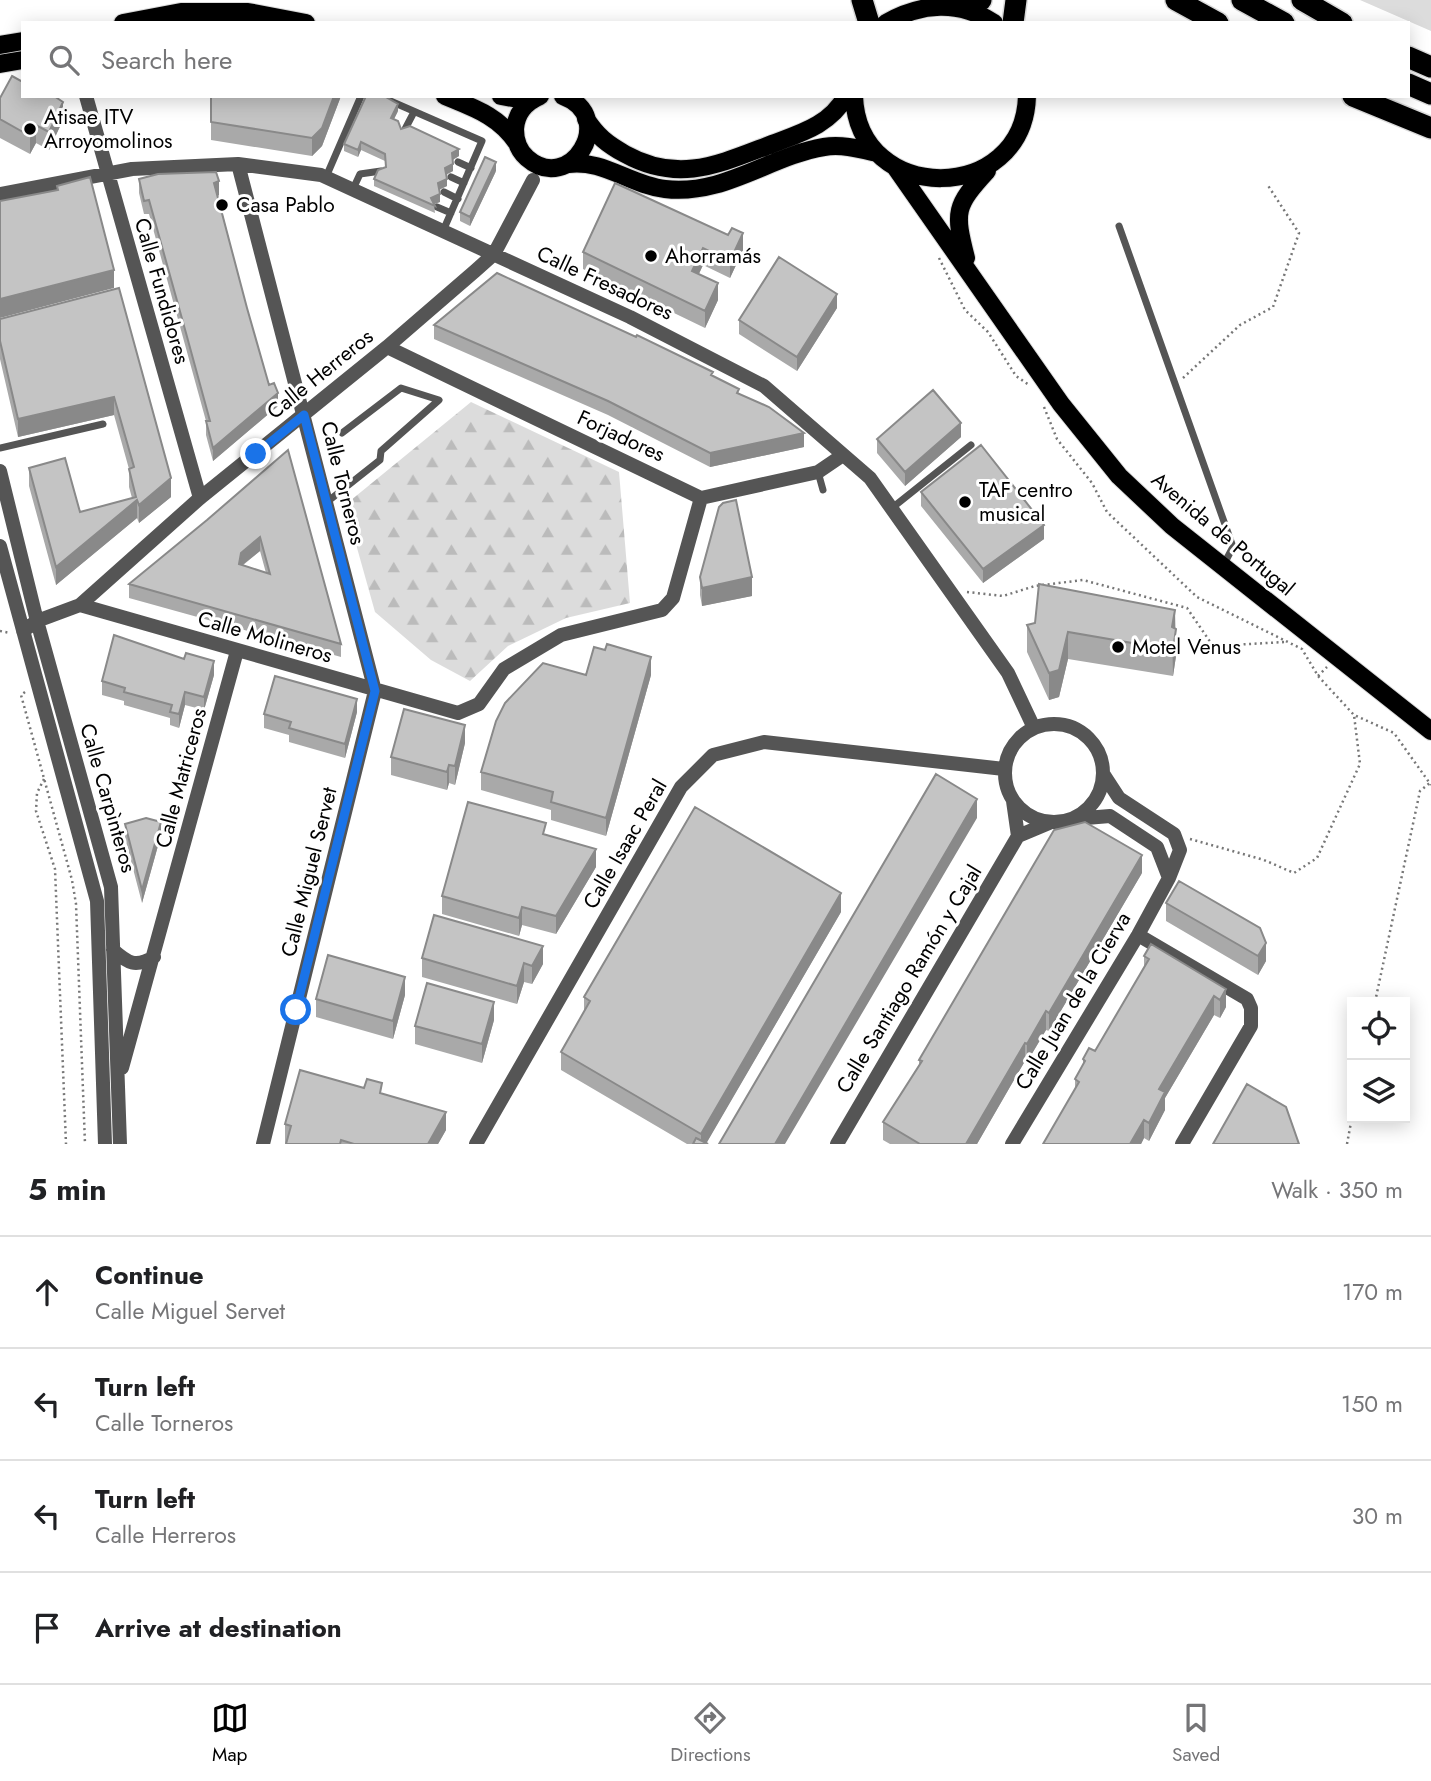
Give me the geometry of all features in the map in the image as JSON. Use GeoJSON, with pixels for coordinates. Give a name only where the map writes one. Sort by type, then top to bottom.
{"type":"FeatureCollection","features":[{"type":"Feature","properties":{"kind":"highway"},"geometry":{"type":"LineString","coordinates":[[862,0],[868,21]]}},
{"type":"Feature","properties":{"kind":"highway"},"geometry":{"type":"LineString","coordinates":[[1013,21],[1016,0]]}},
{"type":"Feature","properties":{"kind":"highway"},"geometry":{"type":"LineString","coordinates":[[1176,0],[1214,21]]}},
{"type":"Feature","properties":{"kind":"highway"},"geometry":{"type":"LineString","coordinates":[[1242,0],[1280,21]]}},
{"type":"Feature","properties":{"kind":"highway"},"geometry":{"type":"LineString","coordinates":[[1301,0],[1338,21]]}},
{"type":"Feature","properties":{"kind":"highway"},"geometry":{"type":"LineString","coordinates":[[1410,58],[1431,67]]}},
{"type":"Feature","properties":{"kind":"highway"},"geometry":{"type":"LineString","coordinates":[[1410,85],[1431,94]]}},
{"type":"Feature","properties":{"kind":"highway"},"geometry":{"type":"LineString","coordinates":[[1358,98],[1431,128]]}},
{"type":"Feature","properties":{"kind":"main road"},"geometry":{"type":"LineString","coordinates":[[889,21],[910,9],[936,4],[972,4],[991,21]]}},
{"type":"Feature","properties":{"kind":"main road"},"geometry":{"type":"LineString","coordinates":[[134,21],[181,12],[248,12],[295,21]]}},
{"type":"Feature","properties":{"kind":"main road"},"geometry":{"type":"LineString","coordinates":[[0,45],[21,41]]}},
{"type":"Feature","properties":{"kind":"main road"},"geometry":{"type":"LineString","coordinates":[[0,64],[21,60]]}},
{"type":"Feature","properties":{"kind":"main road"},"geometry":{"type":"LineString","coordinates":[[450,98],[493,117],[505,126],[533,162],[561,166],[594,163],[625,177],[664,189],[715,186],[823,147],[848,146],[877,153]]}},
{"type":"Feature","properties":{"kind":"main road"},"geometry":{"type":"LineString","coordinates":[[566,98],[575,103],[605,143],[646,166],[678,170],[711,167],[810,130],[831,117],[845,98]]}},
{"type":"Feature","properties":{"kind":"main road"},"geometry":{"type":"LineString","coordinates":[[854,98],[862,132],[877,153],[896,168],[921,178],[947,180],[973,174],[996,160]]}},
{"type":"Feature","properties":{"kind":"main road","name":"Avenida de Portugal"},"geometry":{"type":"LineString","coordinates":[[970,271],[959,230],[958,213],[964,197],[1011,144],[1021,126],[1027,98]]}},
{"type":"Feature","properties":{"kind":"main road"},"geometry":{"type":"LineString","coordinates":[[521,149],[516,125],[535,99]]}},
{"type":"Feature","properties":{"kind":"main road"},"geometry":{"type":"LineString","coordinates":[[561,166],[578,156],[586,145],[586,119]]}},
{"type":"Feature","properties":{"kind":"main road","name":"Avenida de Portugal"},"geometry":{"type":"LineString","coordinates":[[896,168],[1061,404],[1119,476],[1172,526],[1431,731]]}},
{"type":"Feature","properties":{"kind":"street","name":"Calle Fundidores"},"geometry":{"type":"LineString","coordinates":[[87,98],[200,498]]}},
{"type":"Feature","properties":{"kind":"street"},"geometry":{"type":"LineString","coordinates":[[521,149],[533,180],[561,166]]}},
{"type":"Feature","properties":{"kind":"street","name":"Calle Fresadores"},"geometry":{"type":"LineString","coordinates":[[0,194],[107,176],[132,169],[238,164],[326,177],[630,317],[764,386],[870,478],[1008,673],[1034,727]]}},
{"type":"Feature","properties":{"kind":"street","name":"Calle Torneros"},"geometry":{"type":"LineString","coordinates":[[238,164],[375,691]]}},
{"type":"Feature","properties":{"kind":"street","name":"Calle Herreros"},"geometry":{"type":"LineString","coordinates":[[17,630],[80,605],[200,498],[387,347],[494,254],[533,180]]}},
{"type":"Feature","properties":{"kind":"street","name":"Forjadores"},"geometry":{"type":"LineString","coordinates":[[387,347],[701,498]]}},
{"type":"Feature","properties":{"kind":"street"},"geometry":{"type":"LineString","coordinates":[[701,498],[818,472],[843,455]]}},
{"type":"Feature","properties":{"kind":"street","name":"Calle Carpìnteros"},"geometry":{"type":"LineString","coordinates":[[0,471],[37,621],[111,887],[120,1144]]}},
{"type":"Feature","properties":{"kind":"street","name":"Calle Molineros"},"geometry":{"type":"LineString","coordinates":[[80,605],[458,713],[479,704],[504,669],[561,635],[662,610],[673,598],[701,498]]}},
{"type":"Feature","properties":{"kind":"street","name":"Calle Carpìnteros"},"geometry":{"type":"LineString","coordinates":[[0,546],[17,630],[60,767],[97,901],[105,1144]]}},
{"type":"Feature","properties":{"kind":"street","name":"Calle Matriceros"},"geometry":{"type":"LineString","coordinates":[[118,1081],[237,651]]}},
{"type":"Feature","properties":{"kind":"street","name":"Calle Miguel Servet"},"geometry":{"type":"LineString","coordinates":[[263,1144],[375,691]]}},
{"type":"Feature","properties":{"kind":"street"},"geometry":{"type":"LineString","coordinates":[[1057,724],[1079,730],[1096,747],[1104,775],[1119,798],[1174,834],[1180,850],[1169,878],[1157,847],[1110,816],[1049,823],[1018,836],[1013,801],[1004,769],[1014,743],[1034,727],[1057,724]]}},
{"type":"Feature","properties":{"kind":"street","name":"Calle Isaac Peral"},"geometry":{"type":"LineString","coordinates":[[476,1144],[681,787],[713,755],[764,742],[1004,769]]}},
{"type":"Feature","properties":{"kind":"street"},"geometry":{"type":"LineString","coordinates":[[1074,819],[1096,799],[1104,775]]}},
{"type":"Feature","properties":{"kind":"street"},"geometry":{"type":"LineString","coordinates":[[1013,801],[1030,817],[1049,823]]}},
{"type":"Feature","properties":{"kind":"street","name":"Calle Santiago Ramón y Cajal"},"geometry":{"type":"LineString","coordinates":[[839,1143],[1018,836]]}},
{"type":"Feature","properties":{"kind":"street","name":"Calle Juan de la Cierva"},"geometry":{"type":"LineString","coordinates":[[1012,1144],[1138,935],[1169,878]]}},
{"type":"Feature","properties":{"kind":"street"},"geometry":{"type":"LineString","coordinates":[[1138,935],[1247,999],[1251,1008],[1251,1026],[1182,1144]]}},
{"type":"Feature","properties":{"kind":"street"},"geometry":{"type":"LineString","coordinates":[[113,950],[128,963],[135,965],[154,957]]}},
{"type":"Feature","properties":{"kind":"lane"},"geometry":{"type":"LineString","coordinates":[[326,177],[360,98]]}},
{"type":"Feature","properties":{"kind":"lane"},"geometry":{"type":"LineString","coordinates":[[384,98],[482,141],[443,231]]}},
{"type":"Feature","properties":{"kind":"lane"},"geometry":{"type":"LineString","coordinates":[[404,131],[414,111]]}},
{"type":"Feature","properties":{"kind":"lane"},"geometry":{"type":"LineString","coordinates":[[458,162],[471,168]]}},
{"type":"Feature","properties":{"kind":"lane"},"geometry":{"type":"LineString","coordinates":[[353,190],[360,174],[377,175]]}},
{"type":"Feature","properties":{"kind":"lane"},"geometry":{"type":"LineString","coordinates":[[451,177],[464,183]]}},
{"type":"Feature","properties":{"kind":"lane"},"geometry":{"type":"LineString","coordinates":[[444,192],[457,198]]}},
{"type":"Feature","properties":{"kind":"lane"},"geometry":{"type":"LineString","coordinates":[[438,207],[451,213]]}},
{"type":"Feature","properties":{"kind":"lane"},"geometry":{"type":"LineString","coordinates":[[1119,226],[1233,547],[1223,567]]}},
{"type":"Feature","properties":{"kind":"lane"},"geometry":{"type":"LineString","coordinates":[[326,503],[380,460],[381,451],[439,400],[401,388],[342,433]]}},
{"type":"Feature","properties":{"kind":"lane"},"geometry":{"type":"LineString","coordinates":[[0,449],[103,424]]}},
{"type":"Feature","properties":{"kind":"lane"},"geometry":{"type":"LineString","coordinates":[[892,508],[971,445]]}},
{"type":"Feature","properties":{"kind":"lane"},"geometry":{"type":"LineString","coordinates":[[818,472],[823,490]]}},
{"type":"Feature","properties":{"kind":"path"},"geometry":{"type":"LineString","coordinates":[[1176,385],[1241,325],[1273,307],[1299,233],[1266,184]]}},
{"type":"Feature","properties":{"kind":"path"},"geometry":{"type":"LineString","coordinates":[[950,590],[1003,596],[1035,586],[1083,580],[1187,608],[1213,646],[1287,641]]}},
{"type":"Feature","properties":{"kind":"path"},"geometry":{"type":"LineString","coordinates":[[29,687],[22,695],[76,904],[85,1144]]}},
{"type":"Feature","properties":{"kind":"path"},"geometry":{"type":"LineString","coordinates":[[1174,834],[1264,860],[1294,873],[1310,863],[1317,858],[1360,765],[1354,715]]}},
{"type":"Feature","properties":{"kind":"path"},"geometry":{"type":"LineString","coordinates":[[60,767],[45,778],[37,793],[36,811],[55,869],[66,1144]]}},
{"type":"Feature","properties":{"kind":"path"},"geometry":{"type":"LineString","coordinates":[[1376,997],[1420,791],[1431,782]]}},
{"type":"Feature","properties":{"kind":"path"},"geometry":{"type":"LineString","coordinates":[[1347,1144],[1351,1123]]}},
{"type":"Feature","properties":{"kind":"green space"},"geometry":{"type":"Polygon","coordinates":[[[1360,0],[1431,0],[1431,31],[1360,0]]]}},
{"type":"Feature","properties":{"kind":"green space"},"geometry":{"type":"Polygon","coordinates":[[[471,402],[619,472],[630,603],[566,618],[508,646],[470,681],[431,660],[375,612],[345,505],[471,402]]]}},
{"type":"Feature","properties":{"kind":"building"},"geometry":{"type":"Polygon","coordinates":[[[12,76],[21,81],[21,98],[57,98],[63,102],[49,132],[36,125],[30,136],[0,119],[0,98],[12,76]]]}},
{"type":"Feature","properties":{"kind":"building"},"geometry":{"type":"Polygon","coordinates":[[[211,98],[333,98],[322,128],[312,138],[211,122],[211,98]]]}},
{"type":"Feature","properties":{"kind":"building"},"geometry":{"type":"Polygon","coordinates":[[[365,98],[388,98],[398,104],[391,118],[398,121],[401,129],[410,126],[459,149],[452,153],[453,164],[445,168],[447,179],[438,183],[440,194],[431,198],[435,206],[374,179],[378,170],[386,167],[385,154],[361,142],[358,150],[344,144],[365,98]]]}},
{"type":"Feature","properties":{"kind":"building"},"geometry":{"type":"Polygon","coordinates":[[[485,157],[496,162],[470,217],[460,212],[485,157]]]}},
{"type":"Feature","properties":{"kind":"building"},"geometry":{"type":"Polygon","coordinates":[[[216,172],[219,181],[214,183],[247,308],[269,385],[274,383],[278,393],[213,448],[206,421],[210,421],[186,333],[149,200],[144,201],[139,179],[158,174],[216,172]]]}},
{"type":"Feature","properties":{"kind":"building"},"geometry":{"type":"Polygon","coordinates":[[[90,177],[114,270],[0,299],[0,201],[58,190],[57,186],[90,177]]]}},
{"type":"Feature","properties":{"kind":"building"},"geometry":{"type":"Polygon","coordinates":[[[615,183],[728,235],[732,228],[743,233],[730,261],[703,248],[692,271],[718,283],[705,311],[583,252],[615,183]]]}},
{"type":"Feature","properties":{"kind":"building"},"geometry":{"type":"Polygon","coordinates":[[[779,257],[837,294],[797,357],[739,320],[779,257]]]}},
{"type":"Feature","properties":{"kind":"building"},"geometry":{"type":"Polygon","coordinates":[[[497,273],[713,372],[711,375],[739,389],[737,393],[769,407],[804,433],[710,453],[608,401],[434,325],[497,273]]]}},
{"type":"Feature","properties":{"kind":"building"},"geometry":{"type":"Polygon","coordinates":[[[119,288],[171,478],[139,505],[137,500],[56,567],[29,468],[65,458],[80,512],[136,497],[129,469],[134,467],[114,397],[18,419],[0,341],[0,319],[119,288]]]}},
{"type":"Feature","properties":{"kind":"building"},"geometry":{"type":"Polygon","coordinates":[[[933,390],[961,423],[905,472],[877,439],[933,390]]]}},
{"type":"Feature","properties":{"kind":"building"},"geometry":{"type":"Polygon","coordinates":[[[981,445],[1044,525],[983,569],[921,492],[981,445]]]}},
{"type":"Feature","properties":{"kind":"building"},"geometry":{"type":"Polygon","coordinates":[[[288,450],[341,644],[129,584],[288,450]],[[260,537],[241,553],[239,564],[270,574],[260,537]]]}},
{"type":"Feature","properties":{"kind":"building"},"geometry":{"type":"Polygon","coordinates":[[[736,500],[752,577],[702,588],[700,577],[719,507],[723,503],[736,500]]]}},
{"type":"Feature","properties":{"kind":"building"},"geometry":{"type":"Polygon","coordinates":[[[1039,584],[1175,610],[1172,627],[1176,629],[1173,650],[1068,632],[1059,670],[1049,673],[1027,625],[1035,623],[1039,584]]]}},
{"type":"Feature","properties":{"kind":"building"},"geometry":{"type":"Polygon","coordinates":[[[114,635],[184,659],[186,653],[214,661],[204,697],[185,692],[179,714],[170,712],[172,705],[124,692],[125,688],[102,681],[114,635]]]}},
{"type":"Feature","properties":{"kind":"building"},"geometry":{"type":"Polygon","coordinates":[[[607,644],[651,657],[606,818],[551,802],[553,792],[481,772],[496,721],[505,703],[543,663],[586,675],[594,647],[605,650],[607,644]]]}},
{"type":"Feature","properties":{"kind":"building"},"geometry":{"type":"Polygon","coordinates":[[[275,676],[357,699],[345,744],[289,728],[291,722],[264,714],[275,676]]]}},
{"type":"Feature","properties":{"kind":"building"},"geometry":{"type":"Polygon","coordinates":[[[404,709],[465,725],[455,766],[449,765],[447,772],[391,757],[404,709]]]}},
{"type":"Feature","properties":{"kind":"building"},"geometry":{"type":"Polygon","coordinates":[[[936,774],[977,799],[775,1144],[719,1144],[936,774]]]}},
{"type":"Feature","properties":{"kind":"building"},"geometry":{"type":"Polygon","coordinates":[[[468,802],[546,823],[543,834],[596,849],[556,916],[522,907],[519,918],[442,896],[468,802]]]}},
{"type":"Feature","properties":{"kind":"building"},"geometry":{"type":"Polygon","coordinates":[[[695,807],[841,893],[701,1134],[561,1052],[590,1001],[584,997],[695,807]]]}},
{"type":"Feature","properties":{"kind":"building"},"geometry":{"type":"Polygon","coordinates":[[[146,818],[161,822],[142,890],[125,824],[146,818]]]}},
{"type":"Feature","properties":{"kind":"building"},"geometry":{"type":"Polygon","coordinates":[[[1085,822],[1142,855],[1049,1013],[1046,1011],[1027,1044],[1025,1043],[966,1144],[920,1144],[883,1122],[922,1061],[919,1060],[1054,830],[1085,822]]]}},
{"type":"Feature","properties":{"kind":"building"},"geometry":{"type":"Polygon","coordinates":[[[1179,881],[1260,928],[1266,943],[1258,956],[1166,903],[1179,881]]]}},
{"type":"Feature","properties":{"kind":"building"},"geometry":{"type":"Polygon","coordinates":[[[434,915],[543,946],[532,966],[524,963],[517,986],[422,958],[434,915]]]}},
{"type":"Feature","properties":{"kind":"building"},"geometry":{"type":"Polygon","coordinates":[[[1151,944],[1226,989],[1220,1000],[1214,996],[1159,1089],[1165,1092],[1149,1123],[1144,1120],[1130,1144],[1043,1144],[1079,1082],[1075,1079],[1089,1048],[1095,1051],[1149,959],[1144,956],[1151,944]]]}},
{"type":"Feature","properties":{"kind":"building"},"geometry":{"type":"Polygon","coordinates":[[[328,955],[405,977],[393,1021],[316,999],[328,955]]]}},
{"type":"Feature","properties":{"kind":"building"},"geometry":{"type":"Polygon","coordinates":[[[427,983],[494,1002],[482,1044],[415,1026],[427,983]]]}},
{"type":"Feature","properties":{"kind":"building"},"geometry":{"type":"Polygon","coordinates":[[[300,1070],[364,1088],[367,1079],[382,1083],[380,1093],[446,1112],[428,1144],[354,1144],[341,1140],[340,1144],[286,1144],[291,1126],[285,1124],[300,1070]]]}},
{"type":"Feature","properties":{"kind":"building"},"geometry":{"type":"Polygon","coordinates":[[[1247,1084],[1286,1107],[1299,1144],[1213,1144],[1247,1084]]]}},
{"type":"Feature","properties":{"kind":"building"},"geometry":{"type":"Polygon","coordinates":[[[696,1138],[708,1144],[693,1144],[696,1138]]]}},
{"type":"Feature","properties":{"kind":"place","name":"Atisae ITV Arroyomolinos"},"geometry":{"type":"Point","coordinates":[30,129]}},
{"type":"Feature","properties":{"kind":"place","name":"Casa Pablo"},"geometry":{"type":"Point","coordinates":[222,205]}},
{"type":"Feature","properties":{"kind":"place","name":"Ahorramás"},"geometry":{"type":"Point","coordinates":[651,256]}},
{"type":"Feature","properties":{"kind":"place","name":"TAF centro musical"},"geometry":{"type":"Point","coordinates":[965,502]}},
{"type":"Feature","properties":{"kind":"place","name":"Motel Venus"},"geometry":{"type":"Point","coordinates":[1118,647]}},
{"type":"Feature","properties":{"kind":"route"},"geometry":{"type":"LineString","coordinates":[[256,454],[304,415],[375,691],[296,1010]]}}]}
